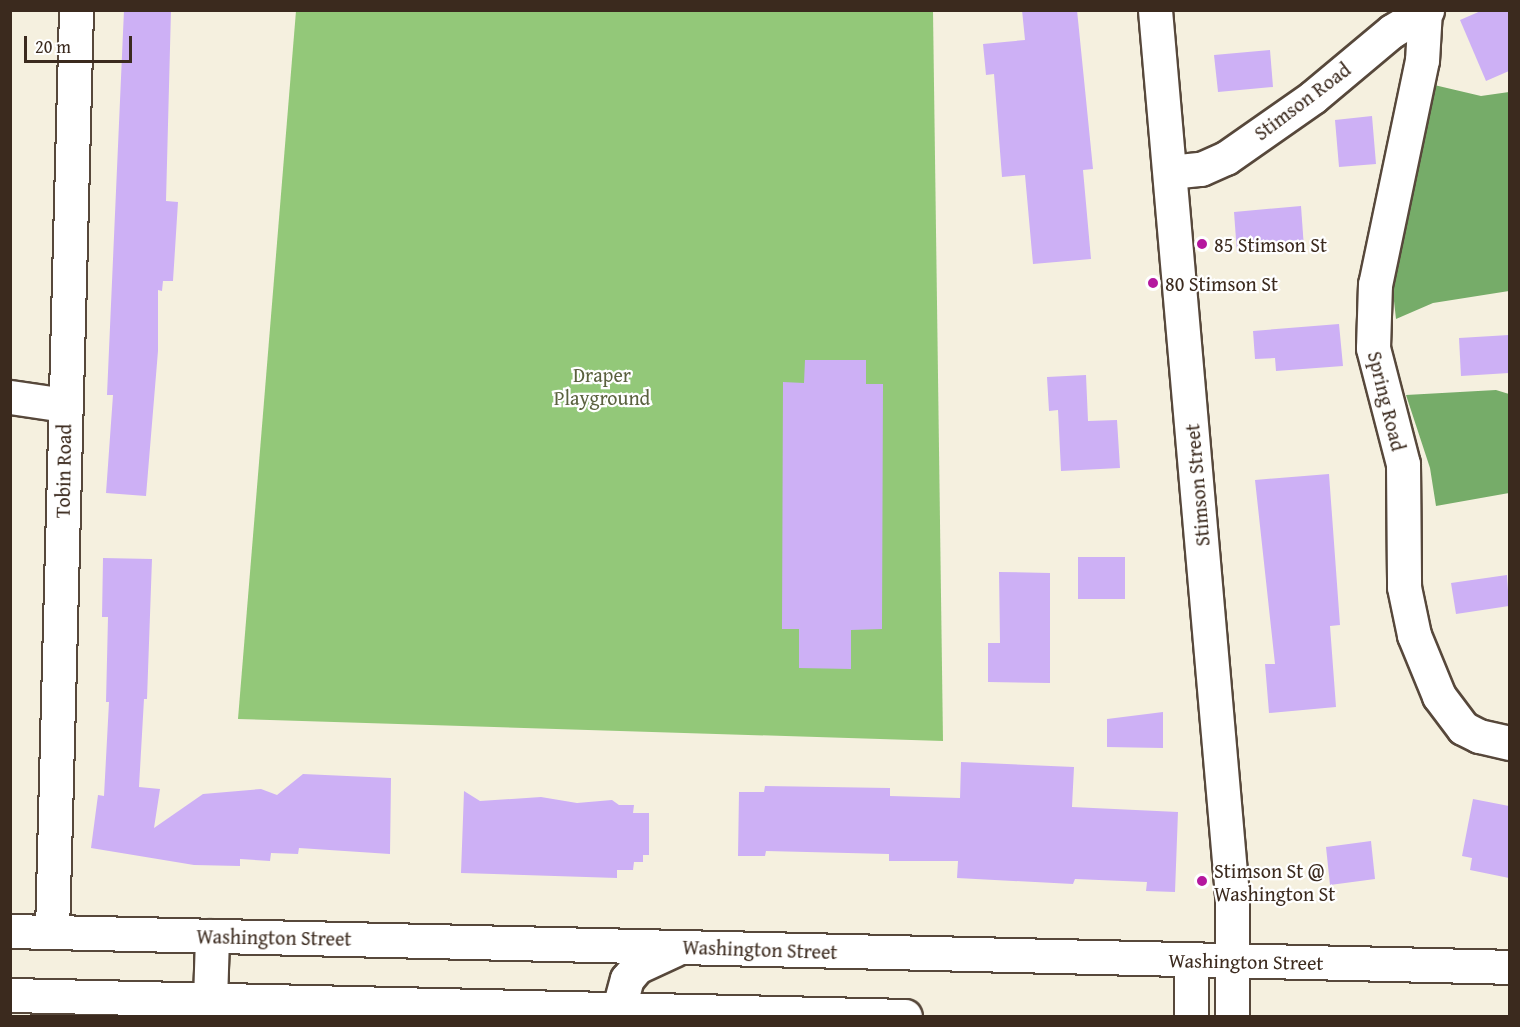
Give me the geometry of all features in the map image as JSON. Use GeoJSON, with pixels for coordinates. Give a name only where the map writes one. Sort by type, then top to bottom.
{"type":"FeatureCollection","features":[{"type":"Feature","properties":{"kind":"street","name":"Tobin Road"},"geometry":{"type":"LineString","coordinates":[[52,932],[76,10]]}},
{"type":"Feature","properties":{"kind":"street","name":"Stimson Street"},"geometry":{"type":"LineString","coordinates":[[1155,10],[1231,883],[1232,1017]]}},
{"type":"Feature","properties":{"kind":"street","name":"Stimson Road"},"geometry":{"type":"LineString","coordinates":[[1170,172],[1201,169],[1226,158],[1313,97],[1392,31],[1426,11]]}},
{"type":"Feature","properties":{"kind":"street","name":"Spring Road"},"geometry":{"type":"LineString","coordinates":[[1426,11],[1422,60],[1375,284],[1373,348],[1403,464],[1404,587],[1408,617],[1439,696],[1463,728],[1494,740]]}},
{"type":"Feature","properties":{"kind":"street"},"geometry":{"type":"LineString","coordinates":[[10,397],[64,405]]}},
{"type":"Feature","properties":{"kind":"street","name":"Washington Street"},"geometry":{"type":"LineString","coordinates":[[10,931],[1509,967]]}},
{"type":"Feature","properties":{"kind":"street"},"geometry":{"type":"LineString","coordinates":[[209,1009],[212,936]]}},
{"type":"Feature","properties":{"kind":"street"},"geometry":{"type":"LineString","coordinates":[[619,1012],[627,979],[637,967],[650,958],[685,947]]}},
{"type":"Feature","properties":{"kind":"street"},"geometry":{"type":"LineString","coordinates":[[1191,960],[1191,1017]]}},
{"type":"Feature","properties":{"kind":"street"},"geometry":{"type":"LineString","coordinates":[[10,995],[209,1009],[905,1017]]}},
{"type":"Feature","properties":{"kind":"green space","name":"Draper Playground"},"geometry":{"type":"Polygon","coordinates":[[[296,11],[933,11],[943,741],[238,719],[296,11]]]}},
{"type":"Feature","properties":{"kind":"green space"},"geometry":{"type":"Polygon","coordinates":[[[1430,84],[1481,96],[1509,92],[1509,291],[1433,303],[1396,319],[1393,292],[1430,84]]]}},
{"type":"Feature","properties":{"kind":"green space"},"geometry":{"type":"Polygon","coordinates":[[[1496,390],[1509,394],[1509,493],[1436,506],[1430,468],[1406,395],[1496,390]]]}},
{"type":"Feature","properties":{"kind":"building"},"geometry":{"type":"Polygon","coordinates":[[[124,10],[171,10],[166,201],[178,202],[173,281],[163,281],[162,291],[158,290],[158,351],[146,496],[106,493],[113,395],[107,395],[124,10]]]}},
{"type":"Feature","properties":{"kind":"building"},"geometry":{"type":"Polygon","coordinates":[[[1022,10],[1077,10],[1093,169],[1083,170],[1091,259],[1033,264],[1025,175],[1002,177],[994,74],[986,75],[983,44],[1025,40],[1022,10]]]}},
{"type":"Feature","properties":{"kind":"building"},"geometry":{"type":"Polygon","coordinates":[[[1483,10],[1509,10],[1509,71],[1486,81],[1460,20],[1483,10]]]}},
{"type":"Feature","properties":{"kind":"building"},"geometry":{"type":"Polygon","coordinates":[[[1270,50],[1273,87],[1218,92],[1214,55],[1270,50]]]}},
{"type":"Feature","properties":{"kind":"building"},"geometry":{"type":"Polygon","coordinates":[[[1372,116],[1376,164],[1339,167],[1335,120],[1372,116]]]}},
{"type":"Feature","properties":{"kind":"building"},"geometry":{"type":"Polygon","coordinates":[[[1301,206],[1304,248],[1237,253],[1234,212],[1301,206]]]}},
{"type":"Feature","properties":{"kind":"building"},"geometry":{"type":"Polygon","coordinates":[[[1339,324],[1343,366],[1276,371],[1275,358],[1255,359],[1253,331],[1339,324]]]}},
{"type":"Feature","properties":{"kind":"building"},"geometry":{"type":"Polygon","coordinates":[[[1509,335],[1509,373],[1461,376],[1459,338],[1509,335]]]}},
{"type":"Feature","properties":{"kind":"building"},"geometry":{"type":"Polygon","coordinates":[[[805,360],[866,360],[866,384],[883,384],[882,629],[851,630],[851,669],[799,668],[799,629],[782,629],[783,382],[804,383],[805,360]]]}},
{"type":"Feature","properties":{"kind":"building"},"geometry":{"type":"Polygon","coordinates":[[[1086,375],[1088,421],[1117,420],[1120,468],[1061,471],[1058,410],[1049,411],[1047,377],[1086,375]]]}},
{"type":"Feature","properties":{"kind":"building"},"geometry":{"type":"Polygon","coordinates":[[[1329,474],[1340,625],[1330,626],[1336,707],[1269,713],[1265,664],[1275,664],[1255,480],[1329,474]]]}},
{"type":"Feature","properties":{"kind":"building"},"geometry":{"type":"Polygon","coordinates":[[[1078,557],[1125,557],[1125,599],[1078,599],[1078,557]]]}},
{"type":"Feature","properties":{"kind":"building"},"geometry":{"type":"Polygon","coordinates":[[[103,558],[152,559],[147,699],[144,699],[139,787],[160,789],[154,828],[203,794],[261,789],[277,795],[303,774],[391,778],[390,854],[299,848],[298,854],[271,853],[270,861],[240,859],[240,866],[194,865],[91,848],[98,795],[104,796],[109,702],[106,702],[108,617],[102,617],[103,558]]]}},
{"type":"Feature","properties":{"kind":"building"},"geometry":{"type":"Polygon","coordinates":[[[999,572],[1050,573],[1050,683],[988,682],[988,643],[1000,643],[999,572]]]}},
{"type":"Feature","properties":{"kind":"building"},"geometry":{"type":"Polygon","coordinates":[[[1507,575],[1509,606],[1456,614],[1451,583],[1507,575]]]}},
{"type":"Feature","properties":{"kind":"building"},"geometry":{"type":"Polygon","coordinates":[[[1163,712],[1163,748],[1107,747],[1107,719],[1163,712]]]}},
{"type":"Feature","properties":{"kind":"building"},"geometry":{"type":"Polygon","coordinates":[[[961,762],[1074,767],[1072,807],[1178,812],[1175,892],[1146,891],[1147,882],[1075,879],[1073,884],[957,878],[958,861],[889,861],[889,854],[766,851],[765,856],[738,856],[739,792],[764,792],[765,786],[890,788],[890,796],[960,798],[961,762]]]}},
{"type":"Feature","properties":{"kind":"building"},"geometry":{"type":"Polygon","coordinates":[[[464,791],[480,801],[541,797],[577,803],[612,800],[619,805],[634,805],[633,813],[649,813],[649,855],[643,855],[643,862],[634,862],[633,870],[617,870],[617,878],[461,873],[464,791]]]}},
{"type":"Feature","properties":{"kind":"building"},"geometry":{"type":"Polygon","coordinates":[[[1473,799],[1509,806],[1509,878],[1470,870],[1472,858],[1462,856],[1473,799]]]}},
{"type":"Feature","properties":{"kind":"building"},"geometry":{"type":"Polygon","coordinates":[[[1371,841],[1375,879],[1330,885],[1326,847],[1371,841]]]}},
{"type":"Feature","properties":{"kind":"place","name":"85 Stimson St"},"geometry":{"type":"Point","coordinates":[1202,244]}},
{"type":"Feature","properties":{"kind":"place","name":"80 Stimson St"},"geometry":{"type":"Point","coordinates":[1153,283]}},
{"type":"Feature","properties":{"kind":"place","name":"Stimson St @ Washington St"},"geometry":{"type":"Point","coordinates":[1202,881]}}]}
